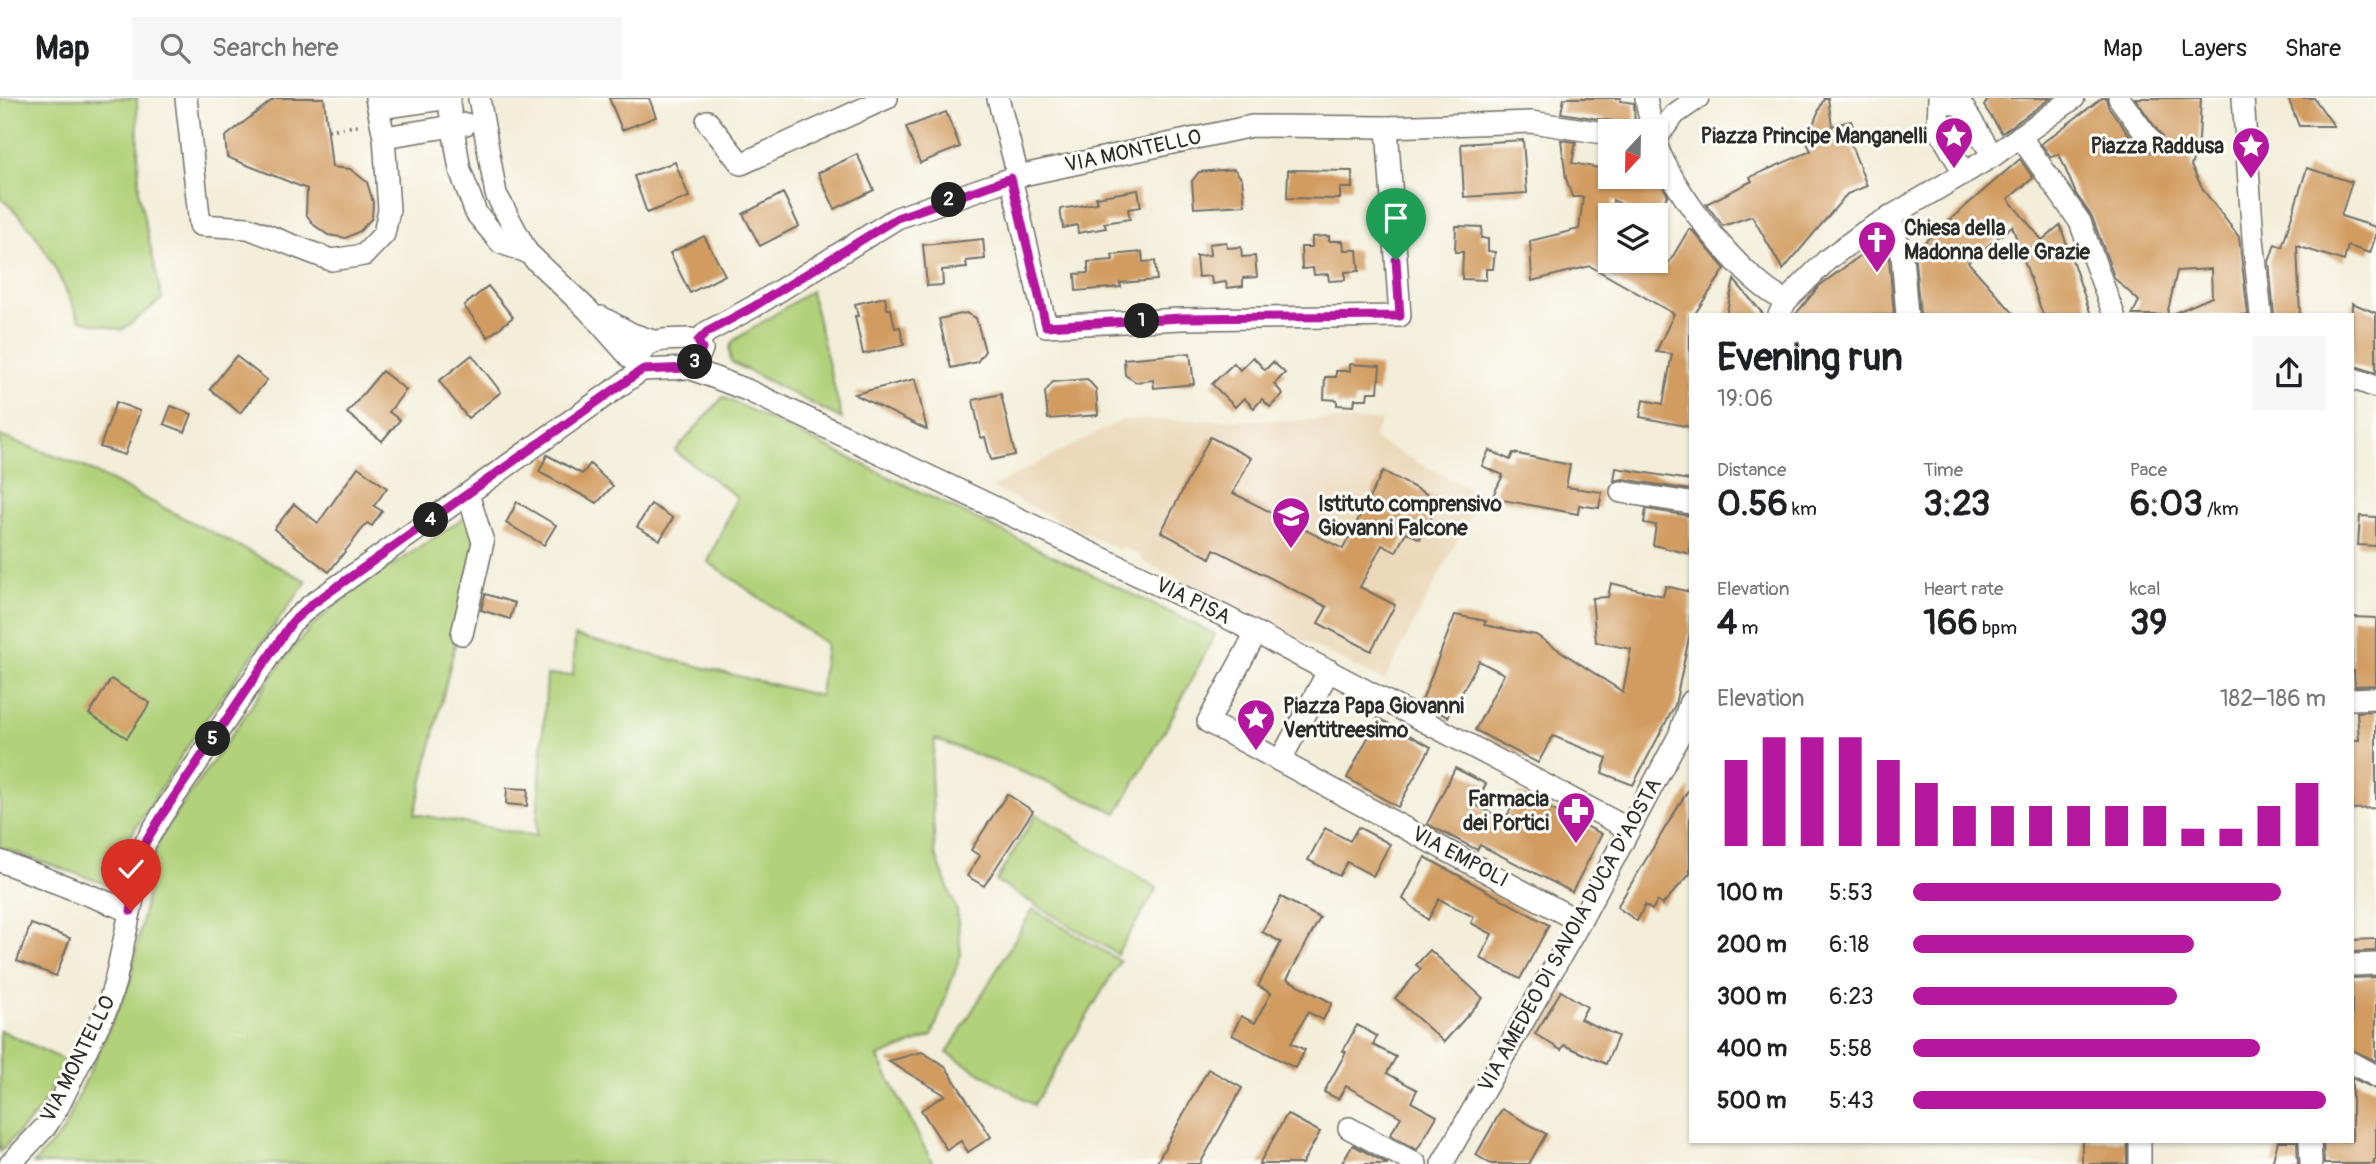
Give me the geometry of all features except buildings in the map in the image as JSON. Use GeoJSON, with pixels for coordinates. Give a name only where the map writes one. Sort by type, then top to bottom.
{"type":"FeatureCollection","features":[{"type":"Feature","properties":{"kind":"street"},"geometry":{"type":"LineString","coordinates":[[186,98],[200,225],[248,228],[331,260],[364,254],[384,234],[389,210],[377,117]]}},
{"type":"Feature","properties":{"kind":"street"},"geometry":{"type":"LineString","coordinates":[[377,117],[449,98],[460,170],[476,213],[501,243],[527,252]]}},
{"type":"Feature","properties":{"kind":"street"},"geometry":{"type":"LineString","coordinates":[[480,98],[496,194],[527,252],[588,310],[639,367],[689,368],[698,359],[700,345],[653,341],[632,334],[588,310]]}},
{"type":"Feature","properties":{"kind":"street"},"geometry":{"type":"LineString","coordinates":[[707,121],[741,164],[887,98]]}},
{"type":"Feature","properties":{"kind":"street"},"geometry":{"type":"LineString","coordinates":[[998,98],[1046,326],[1181,318],[1400,316],[1387,127]]}},
{"type":"Feature","properties":{"kind":"street"},"geometry":{"type":"LineString","coordinates":[[1646,98],[1650,119]]}},
{"type":"Feature","properties":{"kind":"street"},"geometry":{"type":"LineString","coordinates":[[1668,123],[1675,114],[1698,98]]}},
{"type":"Feature","properties":{"kind":"street"},"geometry":{"type":"LineString","coordinates":[[1964,173],[1938,128],[1939,98],[1963,107],[2007,145],[2080,222],[2113,313]]}},
{"type":"Feature","properties":{"kind":"street"},"geometry":{"type":"LineString","coordinates":[[1668,170],[1713,237],[1782,308],[1828,259],[1884,219],[1964,173],[2074,98]]}},
{"type":"Feature","properties":{"kind":"street"},"geometry":{"type":"LineString","coordinates":[[2119,98],[2149,139]]}},
{"type":"Feature","properties":{"kind":"street"},"geometry":{"type":"LineString","coordinates":[[2243,98],[2261,313]]}},
{"type":"Feature","properties":{"kind":"street"},"geometry":{"type":"LineString","coordinates":[[377,117],[452,126],[482,121]]}},
{"type":"Feature","properties":{"kind":"street","name":"VIA MONTELLO"},"geometry":{"type":"LineString","coordinates":[[700,345],[707,332],[753,307],[897,218],[1014,177],[1252,126],[1387,127],[1532,122],[1598,132]]}},
{"type":"Feature","properties":{"kind":"street"},"geometry":{"type":"LineString","coordinates":[[1884,219],[1902,255],[1907,313]]}},
{"type":"Feature","properties":{"kind":"street"},"geometry":{"type":"LineString","coordinates":[[639,367],[639,352],[653,341]]}},
{"type":"Feature","properties":{"kind":"street","name":"VIA PISA"},"geometry":{"type":"LineString","coordinates":[[700,345],[747,390]]}},
{"type":"Feature","properties":{"kind":"street","name":"VIA MONTELLO"},"geometry":{"type":"LineString","coordinates":[[10,1164],[46,1126],[58,1107],[107,1009],[145,843],[292,622],[311,605],[468,494],[639,367]]}},
{"type":"Feature","properties":{"kind":"street","name":"VIA PISA"},"geometry":{"type":"LineString","coordinates":[[689,368],[747,390],[1256,633],[1629,829]]}},
{"type":"Feature","properties":{"kind":"street"},"geometry":{"type":"LineString","coordinates":[[2354,379],[2376,387]]}},
{"type":"Feature","properties":{"kind":"street"},"geometry":{"type":"LineString","coordinates":[[1621,492],[1689,503]]}},
{"type":"Feature","properties":{"kind":"street"},"geometry":{"type":"LineString","coordinates":[[462,634],[483,542],[468,494]]}},
{"type":"Feature","properties":{"kind":"street","name":"VIA EMPOLI"},"geometry":{"type":"LineString","coordinates":[[1256,633],[1208,722],[1580,922]]}},
{"type":"Feature","properties":{"kind":"street"},"geometry":{"type":"LineString","coordinates":[[1280,761],[1329,670]]}},
{"type":"Feature","properties":{"kind":"street"},"geometry":{"type":"LineString","coordinates":[[2354,699],[2376,698]]}},
{"type":"Feature","properties":{"kind":"street","name":"VIA AMEDEO DI SAVOIA DUCA D'AOSTA"},"geometry":{"type":"LineString","coordinates":[[1442,1164],[1580,922],[1679,736],[1689,705]]}},
{"type":"Feature","properties":{"kind":"street"},"geometry":{"type":"LineString","coordinates":[[0,861],[131,911]]}},
{"type":"Feature","properties":{"kind":"street"},"geometry":{"type":"LineString","coordinates":[[2354,965],[2376,964]]}},
{"type":"Feature","properties":{"kind":"street"},"geometry":{"type":"LineString","coordinates":[[2354,1064],[2376,1076]]}},
{"type":"Feature","properties":{"kind":"street"},"geometry":{"type":"LineString","coordinates":[[1349,1128],[1416,1164]]}},
{"type":"Feature","properties":{"kind":"street"},"geometry":{"type":"LineString","coordinates":[[2140,1143],[2140,1164]]}},
{"type":"Feature","properties":{"kind":"street"},"geometry":{"type":"LineString","coordinates":[[2310,1143],[2311,1164]]}},
{"type":"Feature","properties":{"kind":"path"},"geometry":{"type":"LineString","coordinates":[[328,130],[377,117]]}},
{"type":"Feature","properties":{"kind":"shaded area","name":"Istituto comprensivo Giovanni Falcone"},"geometry":{"type":"Polygon","coordinates":[[[1122,420],[1382,420],[1373,439],[1481,495],[1384,681],[1144,562],[1132,551],[1117,549],[992,487],[1122,420]]]}},
{"type":"Feature","properties":{"kind":"green space"},"geometry":{"type":"Polygon","coordinates":[[[0,98],[137,98],[139,195],[162,299],[122,330],[80,320],[38,238],[0,198],[0,98]]]}},
{"type":"Feature","properties":{"kind":"green space"},"geometry":{"type":"Polygon","coordinates":[[[811,291],[842,419],[731,362],[729,349],[733,341],[811,291]]]}},
{"type":"Feature","properties":{"kind":"green space"},"geometry":{"type":"Polygon","coordinates":[[[723,397],[1215,634],[1168,725],[1117,813],[1027,774],[935,739],[931,774],[935,853],[957,911],[961,954],[932,1036],[878,1057],[933,1164],[33,1164],[62,1133],[130,982],[155,853],[163,833],[287,655],[314,624],[348,595],[470,514],[478,547],[415,814],[536,836],[547,675],[573,675],[575,636],[820,696],[826,644],[708,562],[737,497],[675,451],[723,397]]]}},
{"type":"Feature","properties":{"kind":"green space"},"geometry":{"type":"Polygon","coordinates":[[[0,436],[82,466],[307,581],[200,727],[128,840],[117,888],[0,847],[0,436]]]}},
{"type":"Feature","properties":{"kind":"green space"},"geometry":{"type":"Polygon","coordinates":[[[1036,814],[1157,888],[1117,954],[996,881],[1036,814]]]}},
{"type":"Feature","properties":{"kind":"green space"},"geometry":{"type":"Polygon","coordinates":[[[1033,909],[1120,961],[1034,1105],[947,1053],[1033,909]]]}},
{"type":"Feature","properties":{"kind":"green space"},"geometry":{"type":"Polygon","coordinates":[[[0,1030],[66,1061],[39,1111],[0,1152],[0,1030]]]}},
{"type":"Feature","properties":{"kind":"place","name":"Piazza Principe Manganelli"},"geometry":{"type":"Point","coordinates":[1954,170]}},
{"type":"Feature","properties":{"kind":"place","name":"Piazza Raddusa"},"geometry":{"type":"Point","coordinates":[2251,180]}},
{"type":"Feature","properties":{"kind":"place","name":"Chiesa della Madonna delle Grazie"},"geometry":{"type":"Point","coordinates":[1877,274]}},
{"type":"Feature","properties":{"kind":"place","name":"Istituto comprensivo Giovanni Falcone"},"geometry":{"type":"Point","coordinates":[1291,550]}},
{"type":"Feature","properties":{"kind":"place","name":"Piazza Papa Giovanni Ventitreesimo"},"geometry":{"type":"Point","coordinates":[1256,752]}},
{"type":"Feature","properties":{"kind":"place","name":"Farmacia dei Portici"},"geometry":{"type":"Point","coordinates":[1576,845]}},
{"type":"Feature","properties":{"kind":"route"},"geometry":{"type":"LineString","coordinates":[[131,911],[145,843],[292,622],[311,605],[642,370],[689,368],[698,359],[702,349],[698,341],[707,332],[753,307],[897,218],[1011,178],[1046,326],[1181,318],[1400,316],[1396,260]]}}]}
